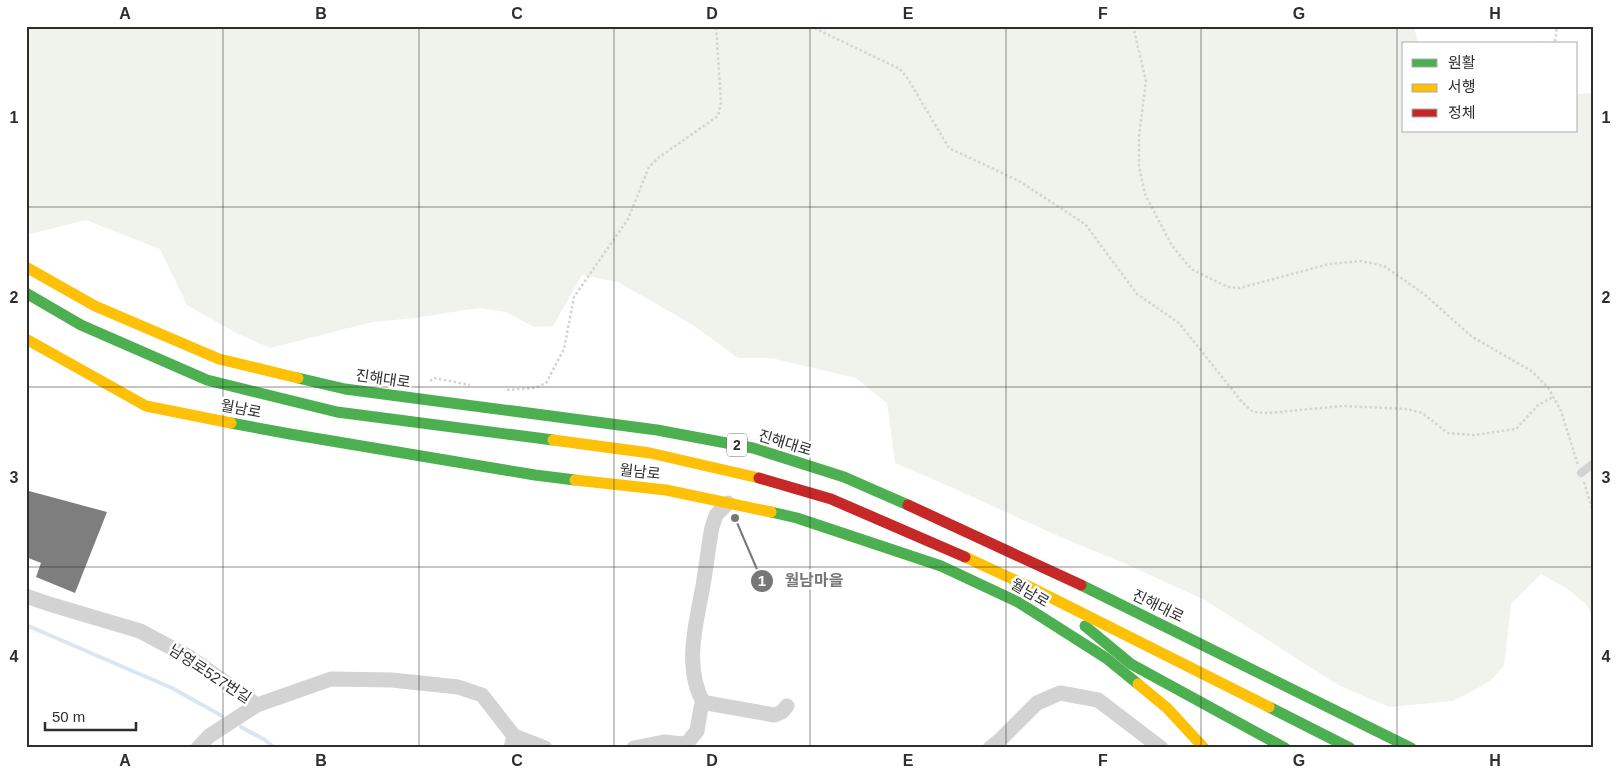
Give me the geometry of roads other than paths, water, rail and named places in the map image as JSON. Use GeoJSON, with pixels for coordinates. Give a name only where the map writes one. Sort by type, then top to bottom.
{"type":"FeatureCollection","features":[{"type":"Feature","properties":{"kind":"main road","name":"진해대로"},"geometry":{"type":"LineString","coordinates":[[26,267],[95,306],[219,359],[345,389],[657,430],[753,448],[844,477],[1042,566],[1411,748]]}},
{"type":"Feature","properties":{"kind":"main road","name":"2"},"geometry":{"type":"LineString","coordinates":[[26,293],[81,325],[207,380],[337,412],[650,453],[743,473],[831,499],[929,540],[1049,596],[1350,748]]}},
{"type":"Feature","properties":{"kind":"main road","name":"월남로"},"geometry":{"type":"LineString","coordinates":[[26,340],[146,406],[290,434],[496,469],[666,490],[797,518],[941,566],[1018,602],[1106,658],[1167,708],[1204,748]]}},
{"type":"Feature","properties":{"kind":"main road"},"geometry":{"type":"LineString","coordinates":[[1049,596],[1131,664],[1285,748]]}},
{"type":"Feature","properties":{"kind":"street"},"geometry":{"type":"LineString","coordinates":[[704,704],[698,695],[694,677],[692,664],[693,637],[712,526],[716,515],[728,503]]}},
{"type":"Feature","properties":{"kind":"street","name":"남영로527번길"},"geometry":{"type":"LineString","coordinates":[[26,596],[140,630],[191,658],[257,705],[331,679],[392,680],[458,687],[482,695],[512,742]]}},
{"type":"Feature","properties":{"kind":"street"},"geometry":{"type":"LineString","coordinates":[[990,748],[1037,703],[1060,693],[1098,700],[1161,748]]}},
{"type":"Feature","properties":{"kind":"street"},"geometry":{"type":"LineString","coordinates":[[704,704],[725,705],[742,710],[774,714],[782,712],[787,706]]}},
{"type":"Feature","properties":{"kind":"street"},"geometry":{"type":"LineString","coordinates":[[634,748],[664,742],[683,744],[688,742],[697,731],[704,704]]}},
{"type":"Feature","properties":{"kind":"street"},"geometry":{"type":"LineString","coordinates":[[198,748],[209,736],[257,705]]}},
{"type":"Feature","properties":{"kind":"street"},"geometry":{"type":"LineString","coordinates":[[512,742],[544,748]]}},
{"type":"Feature","properties":{"kind":"lane"},"geometry":{"type":"LineString","coordinates":[[1581,473],[1594,463]]}},
{"type":"Feature","properties":{"kind":"waterway"},"geometry":{"type":"LineString","coordinates":[[26,625],[172,688],[222,716]]}},
{"type":"Feature","properties":{"kind":"waterway"},"geometry":{"type":"LineString","coordinates":[[241,727],[265,740],[275,748]]}},
{"type":"Feature","properties":{"kind":"place","name":"월남마을"},"geometry":{"type":"Point","coordinates":[735,518]}}]}
